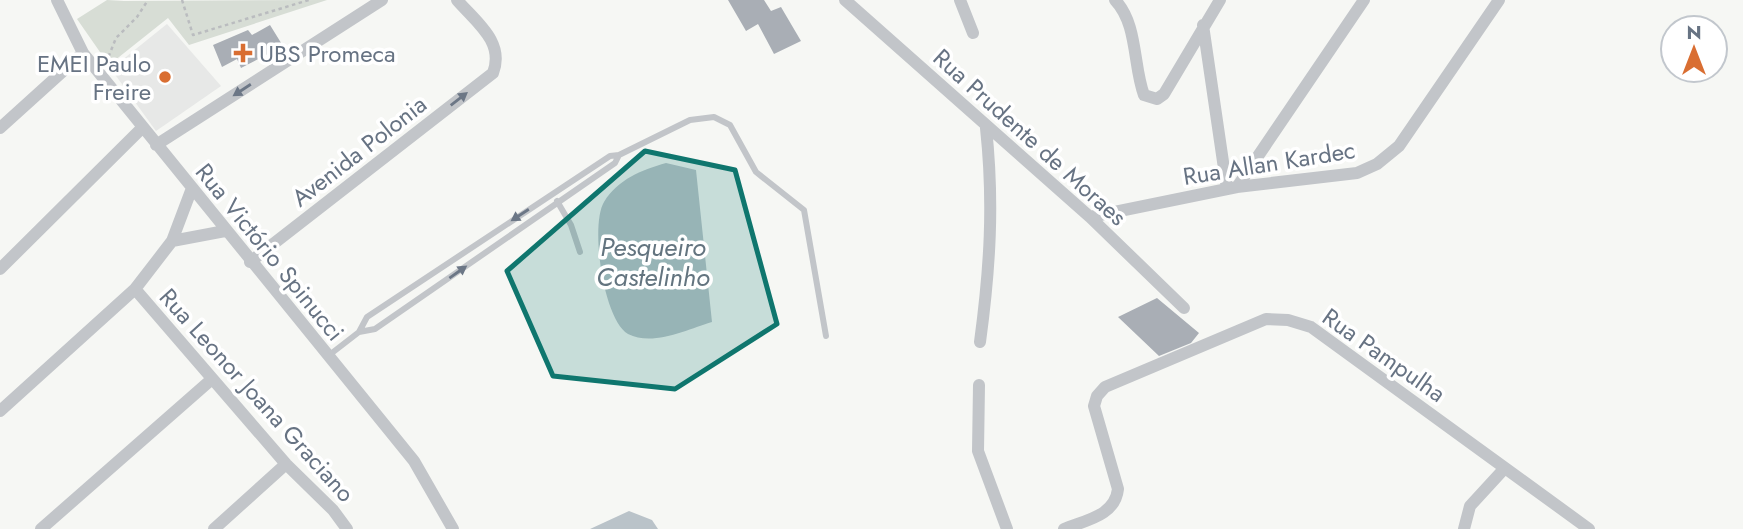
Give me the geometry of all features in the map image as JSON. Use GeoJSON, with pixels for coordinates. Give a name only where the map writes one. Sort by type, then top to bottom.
{"type":"FeatureCollection","features":[{"type":"Feature","properties":{"kind":"street","name":"Rua Victório Spinucci"},"geometry":{"type":"LineString","coordinates":[[57,0],[83,53],[414,461],[453,529]]}},
{"type":"Feature","properties":{"kind":"street"},"geometry":{"type":"LineString","coordinates":[[156,145],[383,0]]}},
{"type":"Feature","properties":{"kind":"street","name":"Avenida Polonia"},"geometry":{"type":"LineString","coordinates":[[250,262],[493,73],[498,54],[495,44],[457,0]]}},
{"type":"Feature","properties":{"kind":"street","name":"Rua Prudente de Moraes"},"geometry":{"type":"LineString","coordinates":[[845,0],[986,128],[1090,217],[1184,308]]}},
{"type":"Feature","properties":{"kind":"street"},"geometry":{"type":"LineString","coordinates":[[960,0],[973,33]]}},
{"type":"Feature","properties":{"kind":"street"},"geometry":{"type":"LineString","coordinates":[[1115,0],[1128,19],[1137,75],[1144,95],[1157,99],[1164,94],[1220,0]]}},
{"type":"Feature","properties":{"kind":"street"},"geometry":{"type":"LineString","coordinates":[[1232,188],[1364,0]]}},
{"type":"Feature","properties":{"kind":"street","name":"Rua Allan Kardec"},"geometry":{"type":"LineString","coordinates":[[1090,217],[1232,188],[1357,173],[1377,164],[1399,146],[1499,0]]}},
{"type":"Feature","properties":{"kind":"street"},"geometry":{"type":"LineString","coordinates":[[1203,25],[1232,188]]}},
{"type":"Feature","properties":{"kind":"street"},"geometry":{"type":"LineString","coordinates":[[0,128],[83,53]]}},
{"type":"Feature","properties":{"kind":"street"},"geometry":{"type":"LineString","coordinates":[[0,269],[142,128]]}},
{"type":"Feature","properties":{"kind":"street"},"geometry":{"type":"LineString","coordinates":[[980,342],[991,264],[990,170],[986,128]]}},
{"type":"Feature","properties":{"kind":"street"},"geometry":{"type":"LineString","coordinates":[[0,411],[135,289],[172,241],[191,188]]}},
{"type":"Feature","properties":{"kind":"street"},"geometry":{"type":"LineString","coordinates":[[172,241],[225,231]]}},
{"type":"Feature","properties":{"kind":"street","name":"Rua Leonor Joana Graciano"},"geometry":{"type":"LineString","coordinates":[[135,289],[286,464],[333,510],[347,529]]}},
{"type":"Feature","properties":{"kind":"street","name":"Rua Pampulha"},"geometry":{"type":"LineString","coordinates":[[1065,529],[1110,510],[1115,503],[1118,489],[1094,406],[1097,396],[1105,387],[1266,319],[1288,320],[1311,327],[1589,529]]}},
{"type":"Feature","properties":{"kind":"street"},"geometry":{"type":"LineString","coordinates":[[41,529],[212,379]]}},
{"type":"Feature","properties":{"kind":"street"},"geometry":{"type":"LineString","coordinates":[[979,385],[978,451],[1007,529]]}},
{"type":"Feature","properties":{"kind":"street"},"geometry":{"type":"LineString","coordinates":[[214,529],[286,464]]}},
{"type":"Feature","properties":{"kind":"street"},"geometry":{"type":"LineString","coordinates":[[1464,529],[1470,506],[1504,469]]}},
{"type":"Feature","properties":{"kind":"lane"},"geometry":{"type":"LineString","coordinates":[[328,356],[359,332],[367,317],[610,156],[619,155],[690,120],[714,117],[730,125],[756,172],[804,210],[826,336]]}},
{"type":"Feature","properties":{"kind":"lane"},"geometry":{"type":"LineString","coordinates":[[359,332],[375,329],[559,203],[615,163],[619,155]]}},
{"type":"Feature","properties":{"kind":"lane"},"geometry":{"type":"LineString","coordinates":[[552,195],[571,225],[580,252]]}},
{"type":"Feature","properties":{"kind":"lane"},"geometry":{"type":"LineString","coordinates":[[484,238],[491,249]]}},
{"type":"Feature","properties":{"kind":"lane"},"geometry":{"type":"LineString","coordinates":[[424,278],[432,290]]}},
{"type":"Feature","properties":{"kind":"path"},"geometry":{"type":"LineString","coordinates":[[100,75],[116,38],[137,17],[148,0]]}},
{"type":"Feature","properties":{"kind":"path"},"geometry":{"type":"LineString","coordinates":[[182,0],[193,35],[309,0]]}},
{"type":"Feature","properties":{"kind":"highlighted area"},"geometry":{"type":"Polygon","coordinates":[[[645,151],[735,170],[777,324],[675,389],[553,376],[507,271],[645,151]]]}},
{"type":"Feature","properties":{"kind":"shaded area"},"geometry":{"type":"Polygon","coordinates":[[[107,0],[327,0],[189,45],[168,18],[109,65],[77,19],[107,0]]]}},
{"type":"Feature","properties":{"kind":"shaded area","name":"EMEI Paulo Freire"},"geometry":{"type":"Polygon","coordinates":[[[167,24],[221,86],[156,131],[111,69],[167,24]]]}},
{"type":"Feature","properties":{"kind":"water","name":"Pesqueiro Castelinho"},"geometry":{"type":"Polygon","coordinates":[[[666,163],[696,170],[712,322],[670,336],[638,338],[628,334],[619,325],[606,292],[599,250],[600,214],[604,202],[623,181],[666,163]]]}},
{"type":"Feature","properties":{"kind":"water"},"geometry":{"type":"Polygon","coordinates":[[[629,511],[652,520],[658,529],[590,529],[629,511]]]}},
{"type":"Feature","properties":{"kind":"building"},"geometry":{"type":"Polygon","coordinates":[[[728,0],[764,0],[771,11],[781,7],[801,41],[774,54],[758,24],[746,31],[728,0]]]}},
{"type":"Feature","properties":{"kind":"building","name":"UBS Promeca"},"geometry":{"type":"Polygon","coordinates":[[[270,25],[283,46],[241,68],[237,59],[222,67],[213,45],[248,30],[252,35],[270,25]]]}},
{"type":"Feature","properties":{"kind":"building"},"geometry":{"type":"Polygon","coordinates":[[[1157,298],[1199,333],[1191,343],[1159,356],[1118,317],[1157,298]]]}},
{"type":"Feature","properties":{"kind":"place","name":"UBS Promeca"},"geometry":{"type":"Point","coordinates":[243,53]}},
{"type":"Feature","properties":{"kind":"place","name":"EMEI Paulo Freire"},"geometry":{"type":"Point","coordinates":[165,77]}}]}
